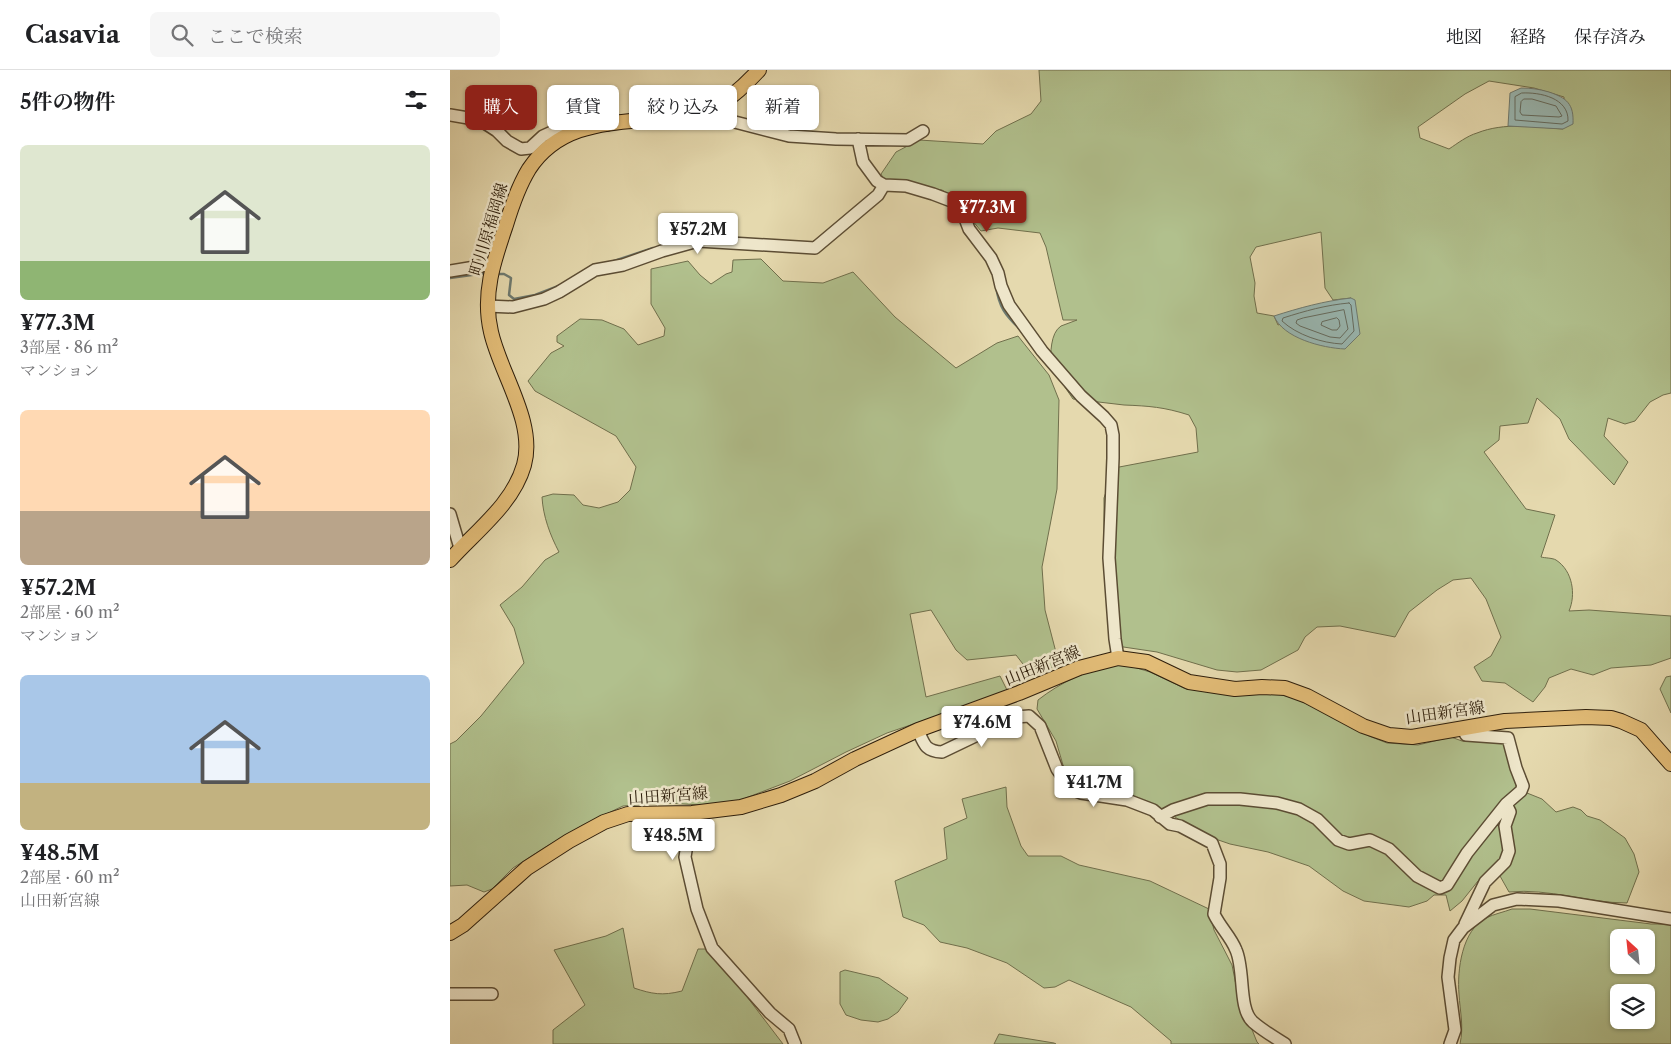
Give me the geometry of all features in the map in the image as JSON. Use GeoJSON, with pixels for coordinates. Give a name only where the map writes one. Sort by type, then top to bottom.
{"type":"FeatureCollection","features":[{"type":"Feature","properties":{"kind":"main road","name":"町川原福岡線"},"geometry":{"type":"LineString","coordinates":[[737,92],[759,70]]}},
{"type":"Feature","properties":{"kind":"main road","name":"町川原福岡線"},"geometry":{"type":"LineString","coordinates":[[450,560],[502,506],[516,485],[524,464],[526,444],[522,422],[491,332],[487,306],[489,279],[492,264],[519,186],[536,162],[567,130]]}},
{"type":"Feature","properties":{"kind":"main road","name":"山田新宮線"},"geometry":{"type":"LineString","coordinates":[[450,933],[463,925],[527,868],[569,841],[604,822],[628,814],[692,813],[741,807],[781,795],[815,781],[855,759],[918,730],[1019,694],[1079,668],[1118,658],[1147,662],[1189,682],[1234,689],[1285,688],[1307,696],[1363,726],[1389,735],[1412,737],[1505,721],[1586,717],[1611,718],[1621,720],[1641,730],[1671,764]]}},
{"type":"Feature","properties":{"kind":"street"},"geometry":{"type":"LineString","coordinates":[[450,115],[480,120],[497,130],[507,141],[521,149],[530,148],[543,136],[564,130]]}},
{"type":"Feature","properties":{"kind":"street"},"geometry":{"type":"LineString","coordinates":[[737,123],[789,136],[908,140],[923,131]]}},
{"type":"Feature","properties":{"kind":"street"},"geometry":{"type":"LineString","coordinates":[[858,139],[867,168],[877,181],[884,185],[906,186],[954,202],[961,208],[969,229],[991,258],[1009,305],[1042,352],[1081,396],[1111,425],[1113,458],[1109,558],[1118,658]]}},
{"type":"Feature","properties":{"kind":"street"},"geometry":{"type":"LineString","coordinates":[[526,148],[528,155],[536,162]]}},
{"type":"Feature","properties":{"kind":"street"},"geometry":{"type":"LineString","coordinates":[[487,306],[512,307],[544,299],[595,270],[622,264],[698,241],[815,248],[878,195],[884,185]]}},
{"type":"Feature","properties":{"kind":"street"},"geometry":{"type":"LineString","coordinates":[[450,270],[492,264]]}},
{"type":"Feature","properties":{"kind":"street"},"geometry":{"type":"LineString","coordinates":[[450,514],[460,548]]}},
{"type":"Feature","properties":{"kind":"street"},"geometry":{"type":"LineString","coordinates":[[918,730],[925,746],[933,752],[942,752],[1015,717],[1029,716],[1040,726],[1057,769],[1071,790],[1127,800],[1153,810],[1170,824],[1180,826],[1212,843],[1220,864],[1220,878],[1214,914],[1236,950],[1246,1010],[1251,1020],[1285,1044]]}},
{"type":"Feature","properties":{"kind":"street"},"geometry":{"type":"LineString","coordinates":[[1160,817],[1172,810],[1207,799],[1240,799],[1276,803],[1299,809],[1318,819],[1338,840],[1349,844],[1370,840],[1390,848],[1417,876],[1440,888],[1447,885],[1467,853],[1506,804],[1521,791],[1523,786],[1508,738],[1466,735],[1462,728]]}},
{"type":"Feature","properties":{"kind":"street"},"geometry":{"type":"LineString","coordinates":[[1450,1044],[1455,1030],[1448,977],[1454,940],[1463,928],[1485,882],[1505,862],[1509,851],[1505,826],[1510,812],[1506,804]]}},
{"type":"Feature","properties":{"kind":"street"},"geometry":{"type":"LineString","coordinates":[[692,813],[686,857],[697,909],[712,948],[770,1013],[789,1030],[795,1044]]}},
{"type":"Feature","properties":{"kind":"street"},"geometry":{"type":"LineString","coordinates":[[1463,928],[1493,906],[1517,899],[1581,904],[1671,919]]}},
{"type":"Feature","properties":{"kind":"street"},"geometry":{"type":"LineString","coordinates":[[450,994],[492,994]]}},
{"type":"Feature","properties":{"kind":"green space"},"geometry":{"type":"Polygon","coordinates":[[[1039,70],[1671,70],[1671,393],[1650,402],[1635,421],[1625,424],[1608,418],[1604,436],[1628,462],[1614,485],[1569,439],[1560,419],[1537,398],[1528,423],[1500,426],[1499,440],[1484,452],[1526,509],[1555,515],[1541,557],[1556,560],[1566,570],[1572,584],[1572,598],[1569,611],[1589,610],[1671,616],[1671,658],[1651,665],[1611,668],[1593,675],[1571,669],[1549,678],[1545,687],[1533,702],[1505,683],[1482,681],[1474,667],[1491,656],[1501,637],[1486,599],[1471,578],[1453,580],[1437,590],[1409,612],[1395,637],[1340,626],[1317,627],[1305,637],[1298,650],[1261,670],[1237,672],[1217,670],[1157,652],[1110,645],[1104,554],[1104,498],[1114,468],[1198,452],[1196,428],[1189,415],[1172,410],[1073,399],[1050,365],[1052,344],[1057,329],[1077,320],[1063,320],[1046,247],[1040,233],[998,228],[981,231],[953,197],[942,190],[886,183],[881,174],[896,152],[919,140],[983,144],[996,131],[1031,114],[1041,101],[1039,70]],[[1489,81],[1465,94],[1418,127],[1420,138],[1449,149],[1473,134],[1498,127],[1520,126],[1563,129],[1564,97],[1534,88],[1489,81]],[[1321,232],[1256,247],[1250,257],[1255,283],[1254,296],[1257,313],[1274,316],[1278,325],[1351,298],[1333,300],[1325,288],[1321,232]]]}},
{"type":"Feature","properties":{"kind":"green space"},"geometry":{"type":"Polygon","coordinates":[[[761,259],[783,281],[823,283],[853,272],[895,317],[956,368],[997,343],[1018,336],[1049,375],[1059,400],[1057,489],[1042,567],[1045,610],[1059,664],[1033,677],[1016,655],[967,660],[956,650],[931,610],[910,614],[926,697],[1000,676],[1008,692],[887,733],[790,781],[738,801],[702,805],[664,803],[623,806],[583,825],[544,848],[513,868],[492,889],[484,892],[467,885],[450,886],[450,744],[456,741],[481,716],[524,663],[514,628],[500,605],[522,587],[545,560],[559,552],[548,525],[542,497],[553,494],[574,495],[583,505],[599,508],[618,502],[630,490],[636,467],[616,436],[535,391],[528,381],[551,353],[564,346],[557,342],[557,336],[580,319],[602,320],[624,329],[638,345],[664,336],[665,328],[651,304],[651,269],[688,261],[711,284],[732,272],[733,260],[761,259]]]}},
{"type":"Feature","properties":{"kind":"green space"},"geometry":{"type":"Polygon","coordinates":[[[1115,665],[1127,665],[1150,672],[1184,688],[1225,693],[1276,693],[1296,699],[1337,718],[1369,736],[1387,743],[1418,745],[1451,737],[1462,741],[1504,743],[1517,789],[1542,799],[1556,812],[1573,807],[1581,810],[1587,816],[1600,820],[1625,838],[1634,854],[1639,872],[1627,903],[1597,901],[1539,892],[1509,892],[1500,876],[1478,881],[1462,901],[1450,911],[1446,895],[1434,895],[1427,901],[1409,907],[1364,901],[1343,891],[1309,866],[1268,852],[1230,844],[1201,834],[1172,815],[1086,790],[1063,765],[1056,741],[1037,709],[1038,700],[1075,678],[1094,670],[1115,665]]]}},
{"type":"Feature","properties":{"kind":"green space"},"geometry":{"type":"Polygon","coordinates":[[[1671,676],[1671,713],[1660,689],[1666,677],[1671,676]]]}},
{"type":"Feature","properties":{"kind":"green space"},"geometry":{"type":"Polygon","coordinates":[[[1006,787],[1007,807],[1021,846],[1028,856],[1061,856],[1079,865],[1150,881],[1209,909],[1214,930],[1232,965],[1238,995],[1259,1044],[1171,1044],[1171,1041],[1131,1007],[1069,980],[1055,987],[1044,988],[1007,963],[967,948],[940,942],[924,925],[903,917],[895,881],[947,859],[944,828],[967,818],[962,799],[1006,787]]]}},
{"type":"Feature","properties":{"kind":"green space"},"geometry":{"type":"Polygon","coordinates":[[[1512,909],[1530,909],[1651,924],[1671,924],[1671,1044],[1460,1044],[1462,1025],[1459,994],[1460,963],[1466,941],[1471,932],[1478,924],[1489,917],[1512,909]]]}},
{"type":"Feature","properties":{"kind":"green space"},"geometry":{"type":"Polygon","coordinates":[[[623,928],[634,988],[657,994],[682,991],[698,949],[707,949],[738,985],[783,1044],[553,1044],[553,1030],[585,1005],[554,950],[606,936],[623,928]]]}},
{"type":"Feature","properties":{"kind":"green space"},"geometry":{"type":"Polygon","coordinates":[[[845,970],[879,978],[908,998],[898,1012],[888,1019],[878,1022],[861,1020],[846,1015],[840,1004],[840,972],[845,970]]]}},
{"type":"Feature","properties":{"kind":"green space"},"geometry":{"type":"Polygon","coordinates":[[[999,1034],[1054,1043],[1056,1044],[994,1044],[999,1034]]]}},
{"type":"Feature","properties":{"kind":"water"},"geometry":{"type":"Polygon","coordinates":[[[1521,88],[1545,91],[1565,99],[1571,107],[1573,124],[1563,129],[1508,126],[1510,93],[1521,88]]]}},
{"type":"Feature","properties":{"kind":"water"},"geometry":{"type":"Polygon","coordinates":[[[1351,298],[1355,300],[1360,334],[1345,349],[1325,347],[1294,336],[1279,324],[1274,316],[1312,305],[1351,298]]]}},
{"type":"Feature","properties":{"kind":"waterway"},"geometry":{"type":"LineString","coordinates":[[965,233],[977,248]]}},
{"type":"Feature","properties":{"kind":"waterway"},"geometry":{"type":"LineString","coordinates":[[611,262],[653,248]]}},
{"type":"Feature","properties":{"kind":"waterway"},"geometry":{"type":"LineString","coordinates":[[450,278],[486,273]]}},
{"type":"Feature","properties":{"kind":"waterway"},"geometry":{"type":"LineString","coordinates":[[496,274],[504,274],[511,278],[509,295],[514,299],[535,295],[561,285]]}},
{"type":"Feature","properties":{"kind":"waterway"},"geometry":{"type":"LineString","coordinates":[[996,286],[999,300],[1004,310],[1021,330]]}}]}
